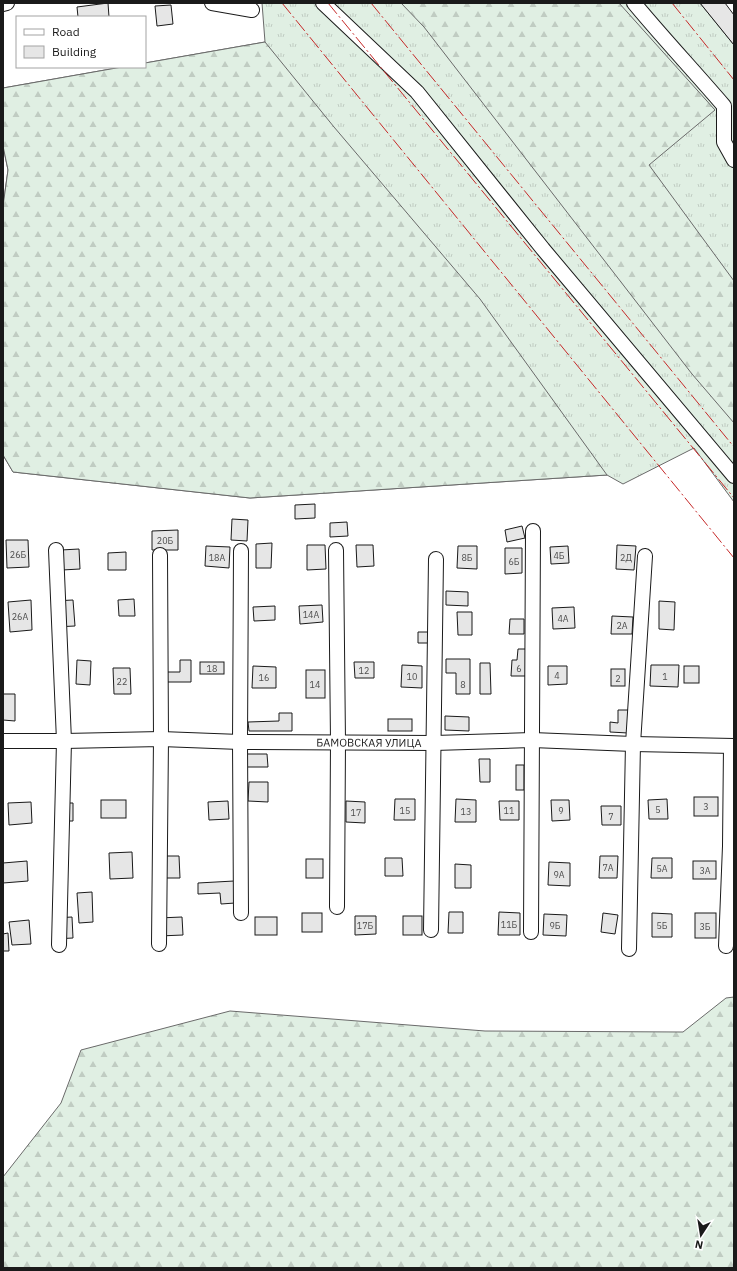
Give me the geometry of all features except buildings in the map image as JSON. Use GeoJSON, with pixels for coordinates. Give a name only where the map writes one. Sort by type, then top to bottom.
{"type":"FeatureCollection","features":[{"type":"Feature","properties":{"kind":"street"},"geometry":{"type":"LineString","coordinates":[[3,4],[7,3]]}},
{"type":"Feature","properties":{"kind":"street"},"geometry":{"type":"LineString","coordinates":[[212,3],[252,10]]}},
{"type":"Feature","properties":{"kind":"street"},"geometry":{"type":"LineString","coordinates":[[323,3],[417,92],[543,249],[734,476]]}},
{"type":"Feature","properties":{"kind":"street"},"geometry":{"type":"LineString","coordinates":[[634,3],[659,34],[696,73],[724,106],[724,142],[734,160]]}},
{"type":"Feature","properties":{"kind":"street"},"geometry":{"type":"LineString","coordinates":[[532,932],[533,531]]}},
{"type":"Feature","properties":{"kind":"street"},"geometry":{"type":"LineString","coordinates":[[56,550],[64,741],[59,945]]}},
{"type":"Feature","properties":{"kind":"street"},"geometry":{"type":"LineString","coordinates":[[336,550],[338,742],[337,907]]}},
{"type":"Feature","properties":{"kind":"street"},"geometry":{"type":"LineString","coordinates":[[241,551],[240,742],[242,913]]}},
{"type":"Feature","properties":{"kind":"street"},"geometry":{"type":"LineString","coordinates":[[159,944],[161,739],[160,555]]}},
{"type":"Feature","properties":{"kind":"street"},"geometry":{"type":"LineString","coordinates":[[629,949],[633,744],[644,556]]}},
{"type":"Feature","properties":{"kind":"street"},"geometry":{"type":"LineString","coordinates":[[431,930],[436,559]]}},
{"type":"Feature","properties":{"kind":"street","name":"БАМОВСКАЯ УЛИЦА"},"geometry":{"type":"LineString","coordinates":[[3,741],[161,739],[240,742],[434,743],[532,740],[733,746]]}},
{"type":"Feature","properties":{"kind":"street"},"geometry":{"type":"LineString","coordinates":[[726,946],[733,746]]}},
{"type":"Feature","properties":{"kind":"green space"},"geometry":{"type":"Polygon","coordinates":[[[262,3],[700,3],[734,45],[734,502],[694,448],[623,484],[607,475],[250,498],[13,472],[3,455],[3,206],[8,170],[3,146],[3,88],[116,68],[146,68],[146,63],[265,42],[262,3]]]}},
{"type":"Feature","properties":{"kind":"green space"},"geometry":{"type":"Polygon","coordinates":[[[401,3],[619,3],[715,110],[649,165],[734,281],[734,423],[692,374],[424,27],[401,3]]]}},
{"type":"Feature","properties":{"kind":"green space"},"geometry":{"type":"Polygon","coordinates":[[[265,42],[334,127],[480,299],[607,475],[250,498],[13,472],[3,455],[3,206],[8,170],[3,146],[3,88],[116,68],[146,68],[146,63],[265,42]]]}},
{"type":"Feature","properties":{"kind":"green space"},"geometry":{"type":"Polygon","coordinates":[[[734,997],[734,1268],[3,1268],[3,1177],[61,1103],[81,1050],[230,1011],[485,1031],[683,1032],[726,998],[734,997]]]}},
{"type":"Feature","properties":{"kind":"power"},"geometry":{"type":"LineString","coordinates":[[282,3],[734,558]]}},
{"type":"Feature","properties":{"kind":"power"},"geometry":{"type":"LineString","coordinates":[[328,3],[734,498]]}},
{"type":"Feature","properties":{"kind":"power"},"geometry":{"type":"LineString","coordinates":[[371,3],[734,447]]}},
{"type":"Feature","properties":{"kind":"power"},"geometry":{"type":"LineString","coordinates":[[672,3],[734,80]]}}]}
